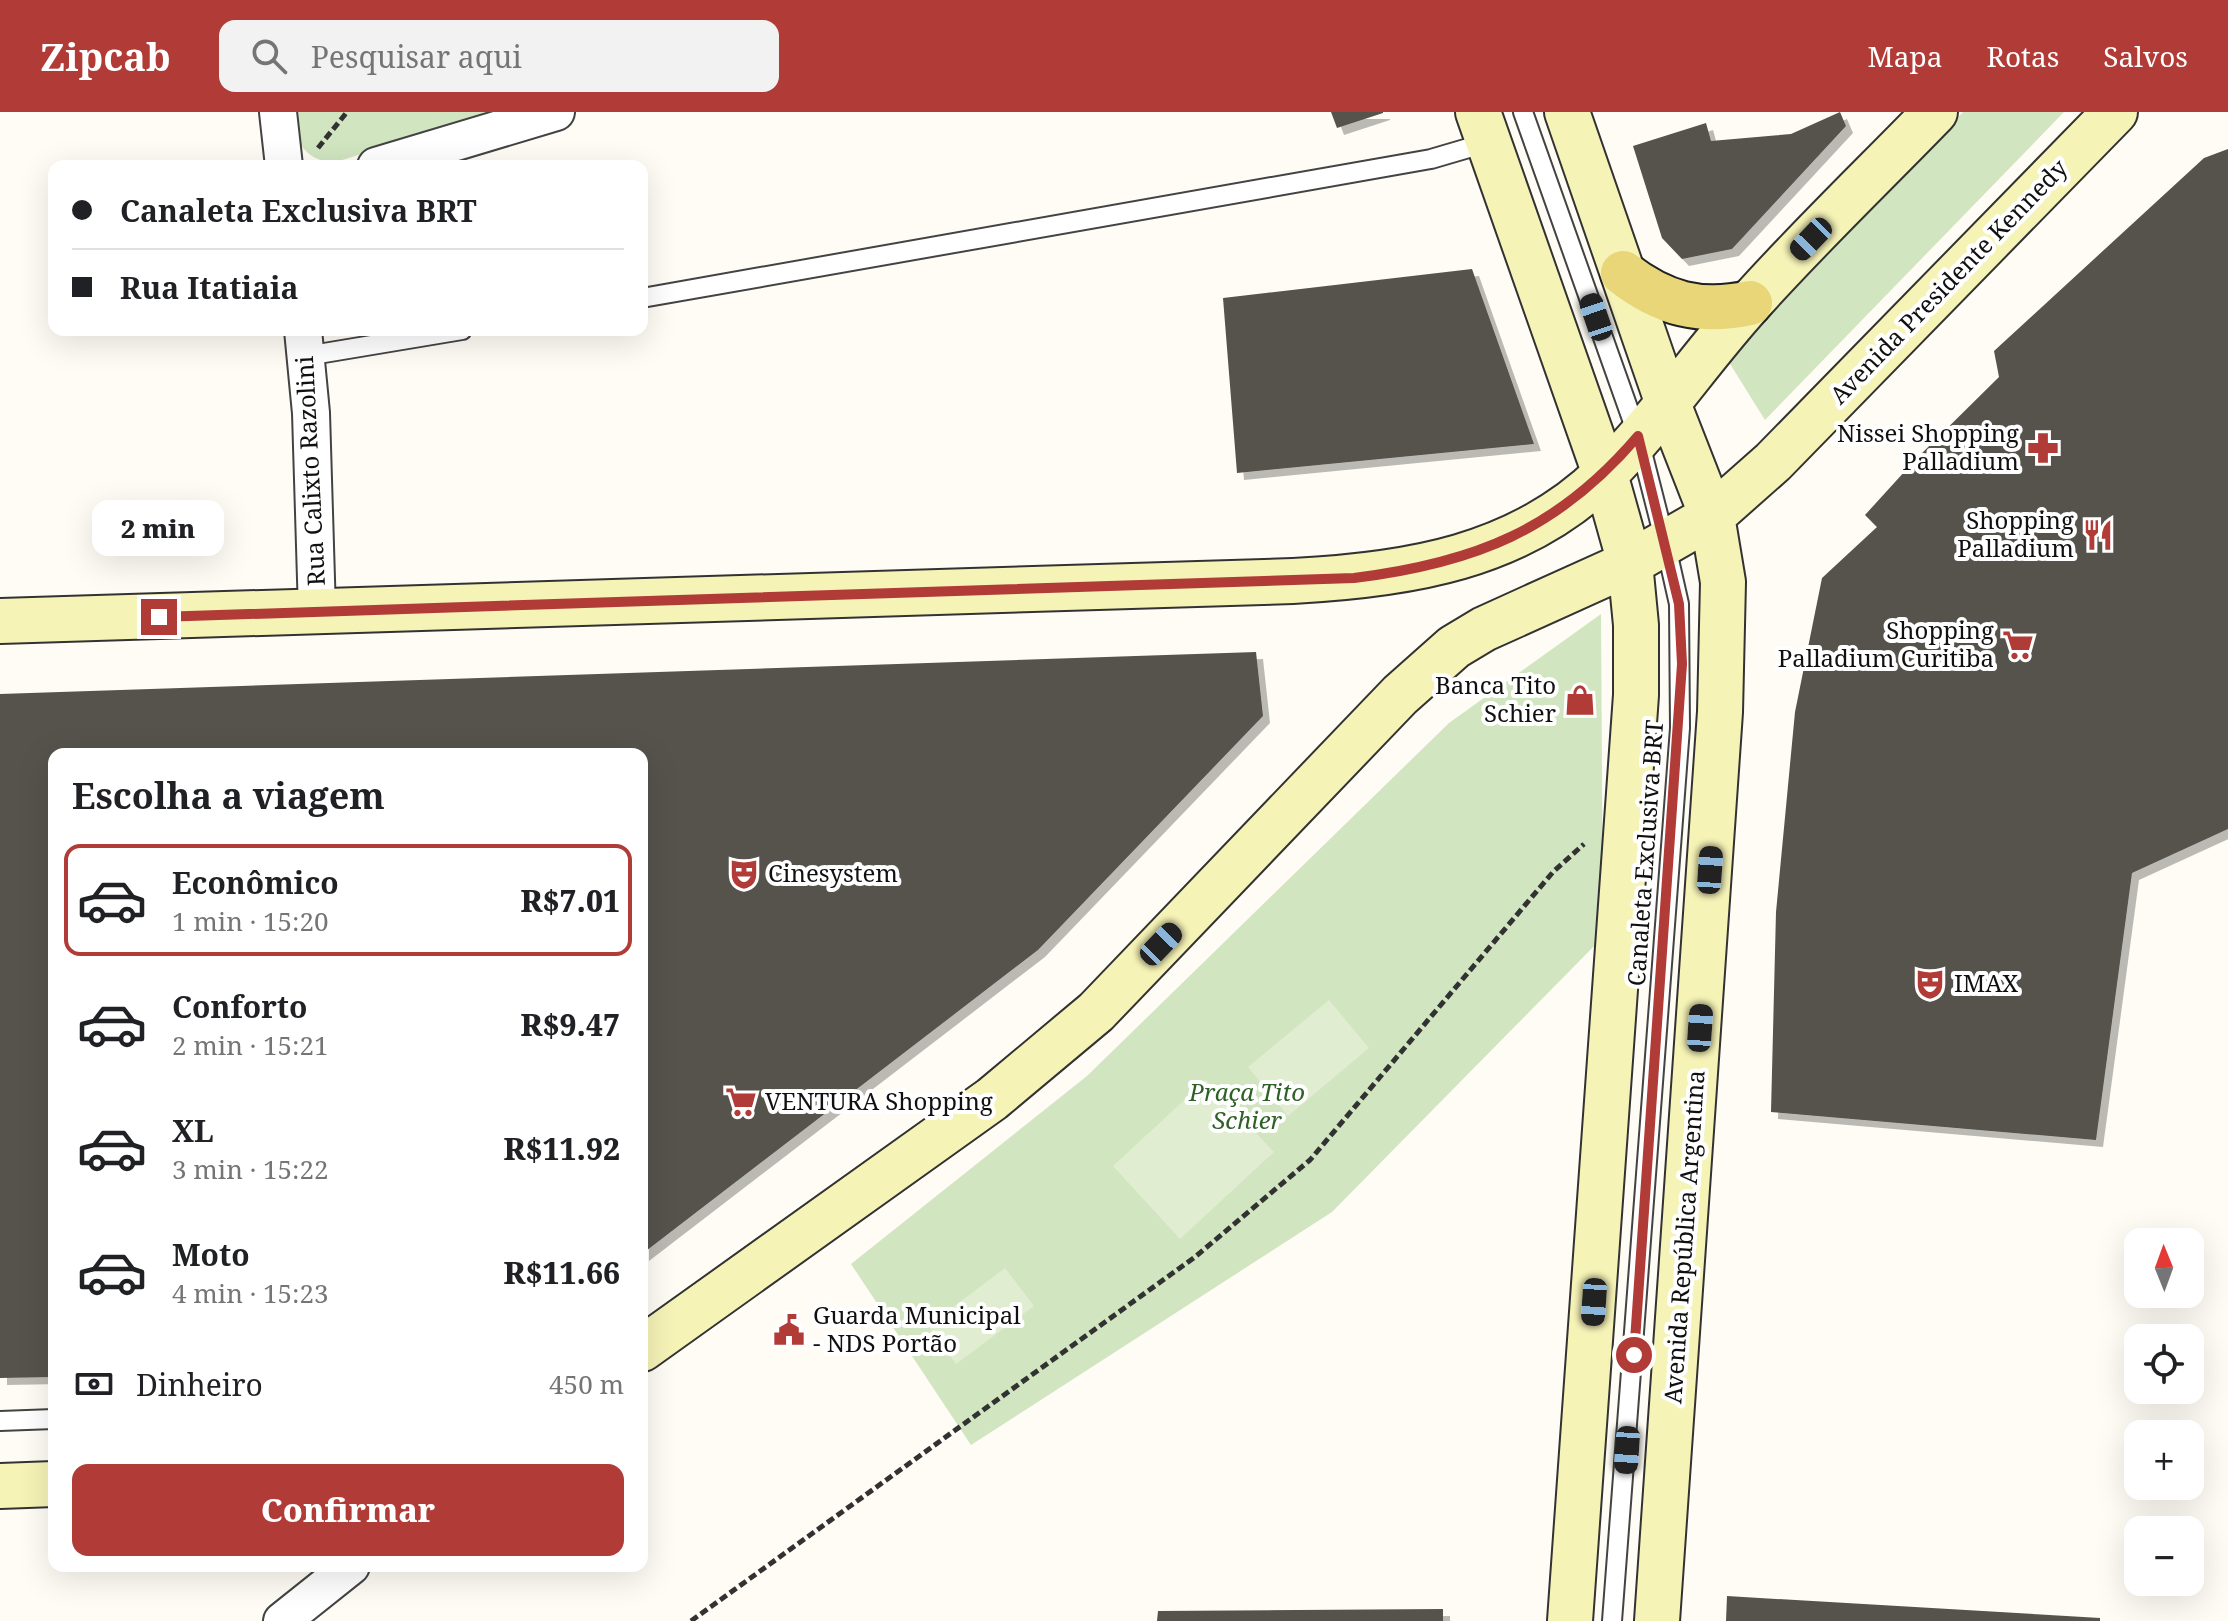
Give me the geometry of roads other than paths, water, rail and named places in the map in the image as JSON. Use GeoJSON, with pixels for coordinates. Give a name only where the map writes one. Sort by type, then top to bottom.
{"type":"FeatureCollection","features":[{"type":"Feature","properties":{"kind":"main road","name":"Avenida República Argentina"},"geometry":{"type":"LineString","coordinates":[[1567,112],[1667,401],[1712,516],[1723,582],[1721,698],[1657,1621]]}},
{"type":"Feature","properties":{"kind":"main road"},"geometry":{"type":"LineString","coordinates":[[0,621],[1354,578],[1421,569],[1518,535],[1562,508],[1605,474],[1750,303],[1935,112]]}},
{"type":"Feature","properties":{"kind":"main road","name":"Avenida Presidente Kennedy"},"geometry":{"type":"LineString","coordinates":[[648,1345],[992,1099],[1096,1012],[1400,695],[1454,647],[1484,629],[1648,552],[1712,516],[1773,462],[2115,112]]}},
{"type":"Feature","properties":{"kind":"main road"},"geometry":{"type":"LineString","coordinates":[[1484,127],[1605,474],[1648,552],[1638,655],[1570,1621]]}},
{"type":"Feature","properties":{"kind":"main road"},"geometry":{"type":"LineString","coordinates":[[1623,273],[1642,288],[1685,307],[1709,310],[1750,303]]}},
{"type":"Feature","properties":{"kind":"main road"},"geometry":{"type":"LineString","coordinates":[[0,1485],[48,1484]]}},
{"type":"Feature","properties":{"kind":"street"},"geometry":{"type":"LineString","coordinates":[[278,112],[295,160]]}},
{"type":"Feature","properties":{"kind":"street"},"geometry":{"type":"LineString","coordinates":[[396,160],[556,112]]}},
{"type":"Feature","properties":{"kind":"street","name":"Rua Calixto Razolini"},"geometry":{"type":"LineString","coordinates":[[305,343],[317,612]]}},
{"type":"Feature","properties":{"kind":"street"},"geometry":{"type":"LineString","coordinates":[[282,1621],[343,1572]]}},
{"type":"Feature","properties":{"kind":"lane","name":"Canaleta Exclusiva BRT"},"geometry":{"type":"LineString","coordinates":[[1523,112],[1638,436],[1648,552],[1679,604],[1680,728],[1612,1621]]}},
{"type":"Feature","properties":{"kind":"lane"},"geometry":{"type":"LineString","coordinates":[[648,297],[1431,159],[1484,127]]}},
{"type":"Feature","properties":{"kind":"lane"},"geometry":{"type":"LineString","coordinates":[[305,343],[390,336]]}},
{"type":"Feature","properties":{"kind":"lane"},"geometry":{"type":"LineString","coordinates":[[0,1421],[48,1419]]}},
{"type":"Feature","properties":{"kind":"place","name":"Nissei Shopping Palladium"},"geometry":{"type":"Point","coordinates":[2043,448]}},
{"type":"Feature","properties":{"kind":"place","name":"Shopping Palladium"},"geometry":{"type":"Point","coordinates":[2098,535]}},
{"type":"Feature","properties":{"kind":"place","name":"Shopping Palladium Curitiba"},"geometry":{"type":"Point","coordinates":[2018,645]}},
{"type":"Feature","properties":{"kind":"place","name":"Banca Tito Schier"},"geometry":{"type":"Point","coordinates":[1580,700]}},
{"type":"Feature","properties":{"kind":"place","name":"Cinesystem"},"geometry":{"type":"Point","coordinates":[744,874]}},
{"type":"Feature","properties":{"kind":"place","name":"IMAX"},"geometry":{"type":"Point","coordinates":[1930,984]}},
{"type":"Feature","properties":{"kind":"place","name":"VENTURA Shopping"},"geometry":{"type":"Point","coordinates":[741,1102]}},
{"type":"Feature","properties":{"kind":"place","name":"Guarda Municipal - NDS Portão"},"geometry":{"type":"Point","coordinates":[789,1330]}},
{"type":"Feature","properties":{"kind":"park label","name":"Praça Tito Schier"},"geometry":{"type":"Point","coordinates":[1247,1107]}}]}
